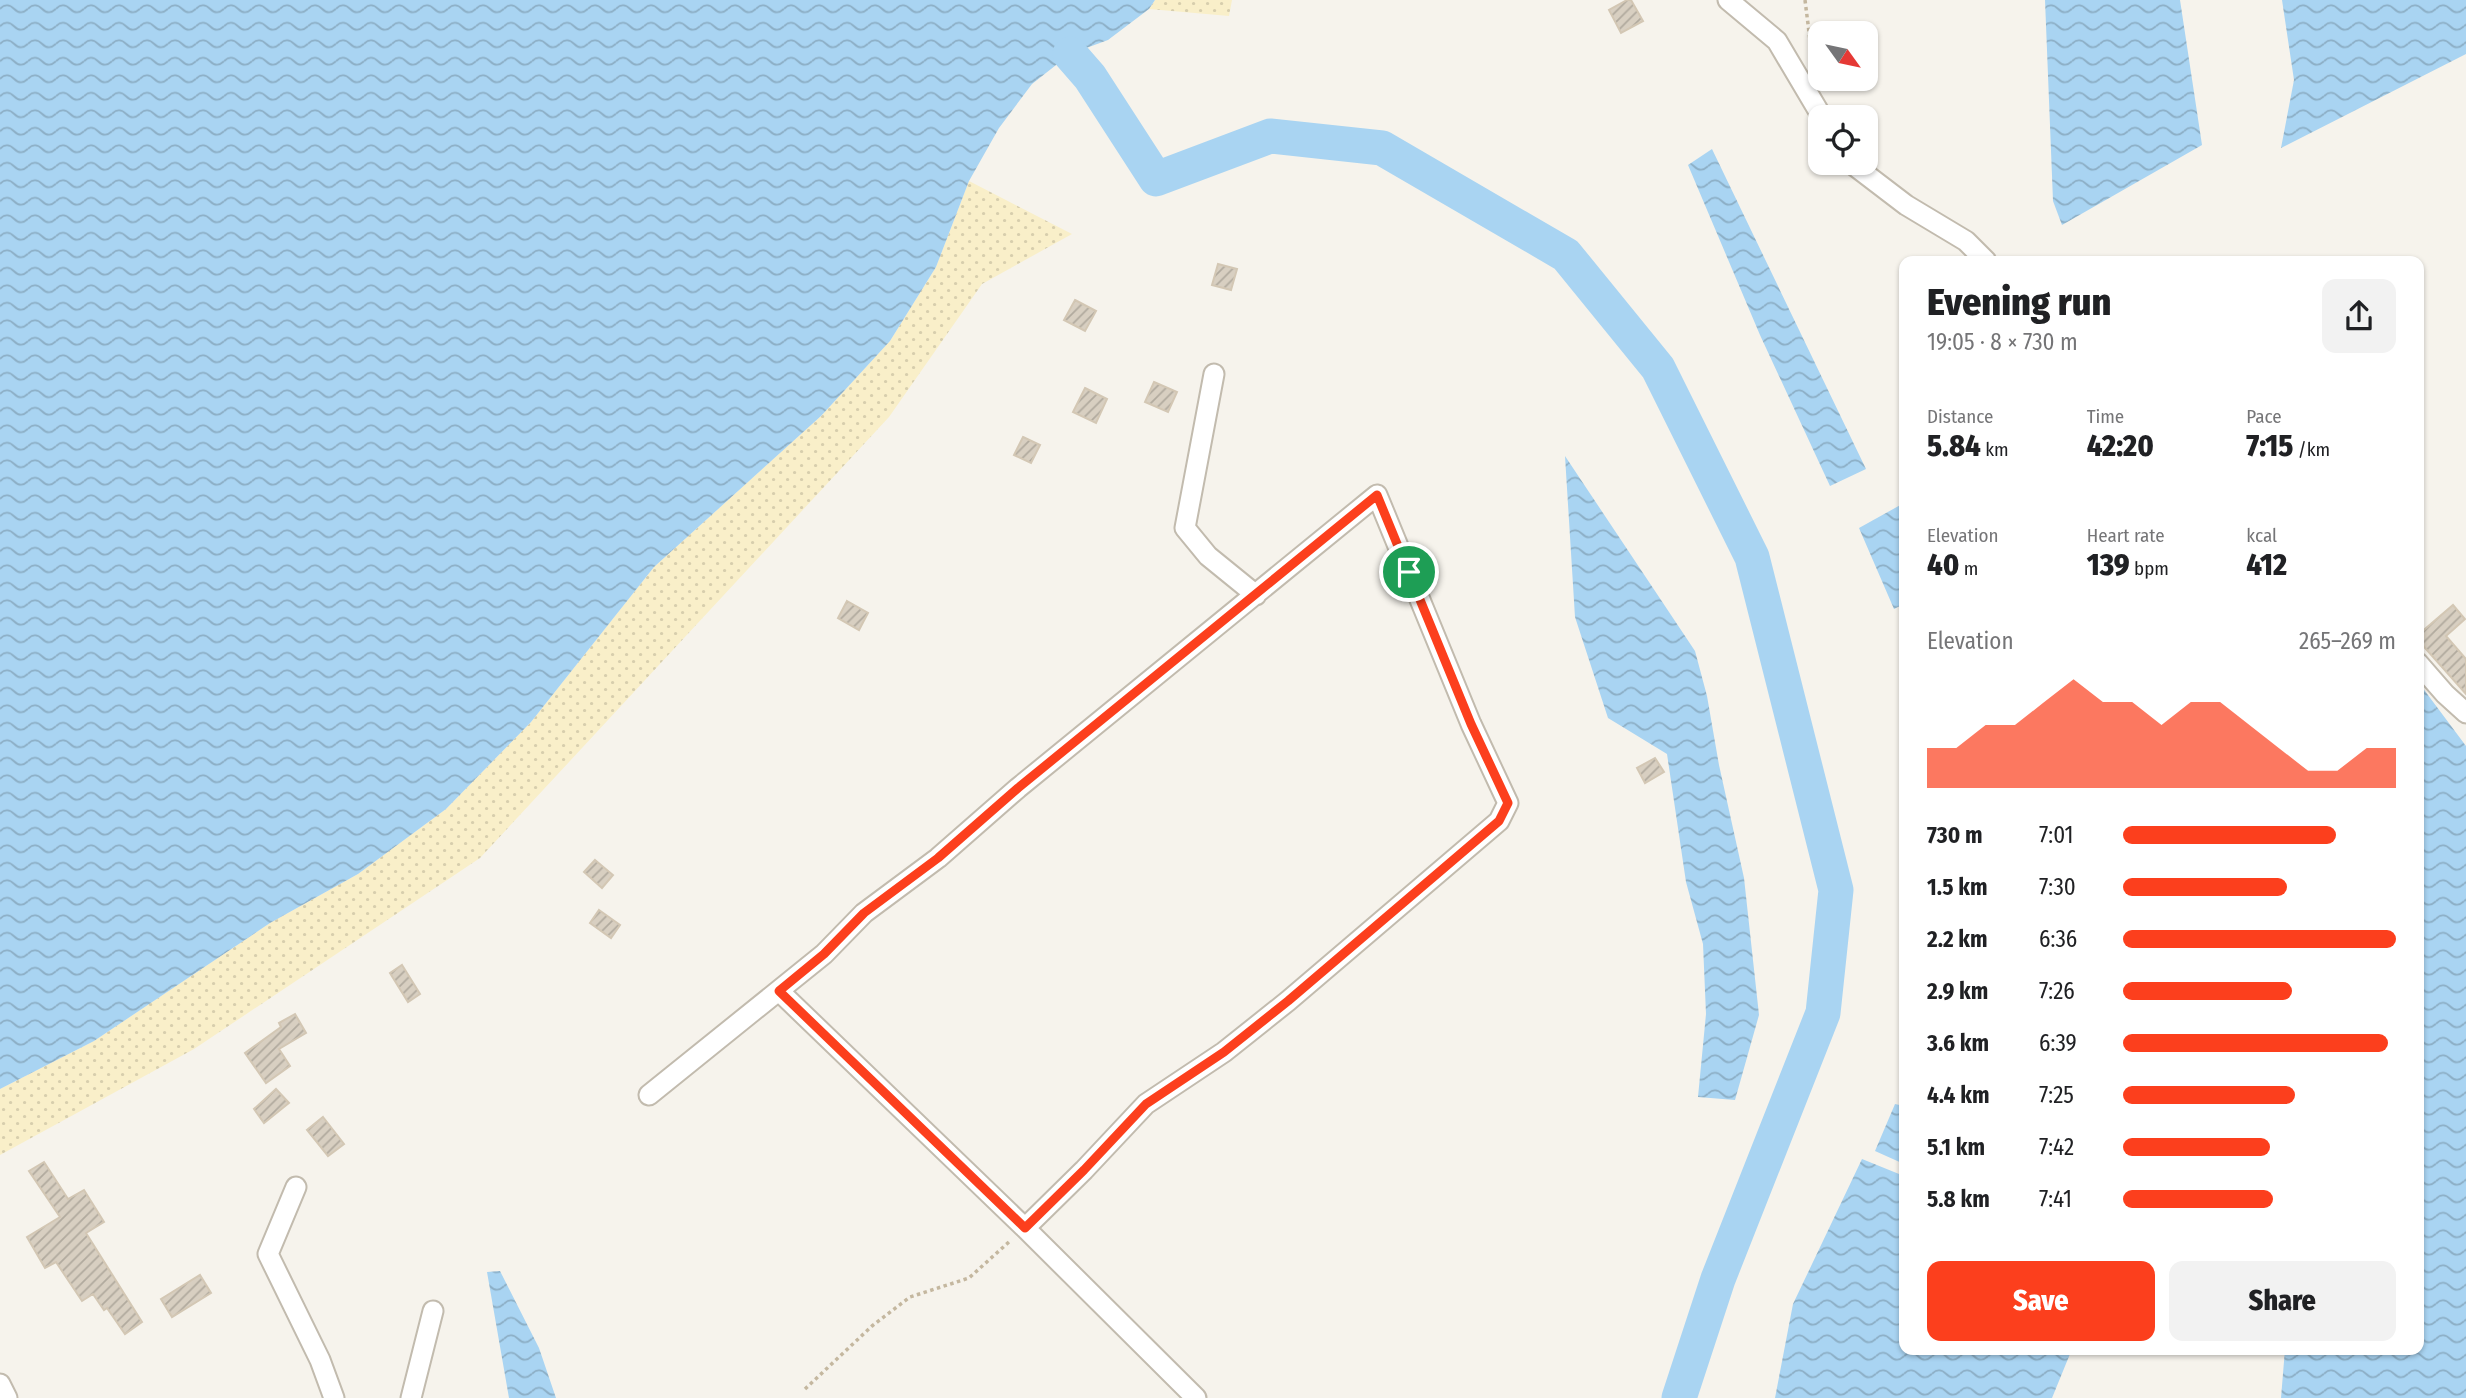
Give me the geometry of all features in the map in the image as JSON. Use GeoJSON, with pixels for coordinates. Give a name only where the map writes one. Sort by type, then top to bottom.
{"type":"FeatureCollection","features":[{"type":"Feature","properties":{"kind":"street"},"geometry":{"type":"LineString","coordinates":[[1728,0],[1777,41],[1815,105]]}},
{"type":"Feature","properties":{"kind":"street"},"geometry":{"type":"LineString","coordinates":[[1867,175],[1906,205],[1966,241],[1981,256]]}},
{"type":"Feature","properties":{"kind":"street"},"geometry":{"type":"LineString","coordinates":[[1214,374],[1185,528],[1208,556],[1256,594]]}},
{"type":"Feature","properties":{"kind":"street"},"geometry":{"type":"LineString","coordinates":[[649,1095],[824,954],[864,913],[938,858],[1018,788],[1377,495],[1471,724],[1508,803],[1499,821],[1288,1001],[1224,1052],[1146,1104],[1025,1228]]}},
{"type":"Feature","properties":{"kind":"street"},"geometry":{"type":"LineString","coordinates":[[2424,670],[2466,713]]}},
{"type":"Feature","properties":{"kind":"street"},"geometry":{"type":"LineString","coordinates":[[779,991],[1025,1228],[1196,1398]]}},
{"type":"Feature","properties":{"kind":"street"},"geometry":{"type":"LineString","coordinates":[[296,1187],[268,1254],[320,1360],[334,1398]]}},
{"type":"Feature","properties":{"kind":"street"},"geometry":{"type":"LineString","coordinates":[[411,1398],[433,1311]]}},
{"type":"Feature","properties":{"kind":"street"},"geometry":{"type":"LineString","coordinates":[[0,1384],[7,1398]]}},
{"type":"Feature","properties":{"kind":"path"},"geometry":{"type":"LineString","coordinates":[[1805,0],[1808,25]]}},
{"type":"Feature","properties":{"kind":"path"},"geometry":{"type":"LineString","coordinates":[[805,1389],[872,1326],[910,1297],[969,1278],[1025,1228]]}},
{"type":"Feature","properties":{"kind":"sand"},"geometry":{"type":"Polygon","coordinates":[[[1155,0],[1232,0],[1229,16],[1149,9],[1155,0]]]}},
{"type":"Feature","properties":{"kind":"sand"},"geometry":{"type":"Polygon","coordinates":[[[969,181],[1072,234],[982,284],[889,417],[480,858],[194,1049],[0,1155],[0,1089],[94,1041],[270,923],[358,874],[446,809],[531,722],[654,567],[821,416],[890,341],[936,267],[969,181]]]}},
{"type":"Feature","properties":{"kind":"water"},"geometry":{"type":"Polygon","coordinates":[[[0,0],[1155,0],[1149,9],[1108,40],[1070,54],[1032,84],[999,128],[969,181],[936,267],[890,341],[821,416],[654,567],[531,722],[446,809],[358,874],[270,923],[94,1041],[0,1089],[0,0]]]}},
{"type":"Feature","properties":{"kind":"water"},"geometry":{"type":"Polygon","coordinates":[[[2045,0],[2180,0],[2202,145],[2062,225],[2053,201],[2045,0]]]}},
{"type":"Feature","properties":{"kind":"water"},"geometry":{"type":"Polygon","coordinates":[[[2282,0],[2466,0],[2466,54],[2281,148],[2294,80],[2282,0]]]}},
{"type":"Feature","properties":{"kind":"water"},"geometry":{"type":"Polygon","coordinates":[[[1712,149],[1866,469],[1830,486],[1760,335],[1688,165],[1712,149]]]}},
{"type":"Feature","properties":{"kind":"water"},"geometry":{"type":"Polygon","coordinates":[[[1565,456],[1695,651],[1707,696],[1744,878],[1759,1015],[1735,1100],[1698,1097],[1706,1014],[1703,944],[1686,882],[1667,754],[1608,718],[1575,617],[1565,456]]]}},
{"type":"Feature","properties":{"kind":"water"},"geometry":{"type":"Polygon","coordinates":[[[1899,506],[1899,606],[1894,609],[1859,528],[1899,506]]]}},
{"type":"Feature","properties":{"kind":"water"},"geometry":{"type":"Polygon","coordinates":[[[2424,690],[2466,746],[2466,1398],[2281,1398],[2285,1355],[2424,1355],[2424,690]]]}},
{"type":"Feature","properties":{"kind":"water"},"geometry":{"type":"Polygon","coordinates":[[[1895,1104],[1899,1105],[1899,1162],[1875,1151],[1895,1104]]]}},
{"type":"Feature","properties":{"kind":"water"},"geometry":{"type":"Polygon","coordinates":[[[1862,1159],[1899,1174],[1899,1355],[2070,1355],[2052,1398],[1775,1398],[1793,1304],[1862,1159]]]}},
{"type":"Feature","properties":{"kind":"water"},"geometry":{"type":"Polygon","coordinates":[[[500,1271],[539,1348],[556,1398],[509,1398],[487,1272],[500,1271]]]}},
{"type":"Feature","properties":{"kind":"building"},"geometry":{"type":"Polygon","coordinates":[[[1631,0],[1643,21],[1621,33],[1609,10],[1631,0]]]}},
{"type":"Feature","properties":{"kind":"building"},"geometry":{"type":"Polygon","coordinates":[[[1218,264],[1237,269],[1231,290],[1212,285],[1218,264]]]}},
{"type":"Feature","properties":{"kind":"building"},"geometry":{"type":"Polygon","coordinates":[[[1075,300],[1096,311],[1085,331],[1064,320],[1075,300]]]}},
{"type":"Feature","properties":{"kind":"building"},"geometry":{"type":"Polygon","coordinates":[[[1154,382],[1177,392],[1168,412],[1145,402],[1154,382]]]}},
{"type":"Feature","properties":{"kind":"building"},"geometry":{"type":"Polygon","coordinates":[[[1085,388],[1107,399],[1096,423],[1073,412],[1085,388]]]}},
{"type":"Feature","properties":{"kind":"building"},"geometry":{"type":"Polygon","coordinates":[[[1023,437],[1040,445],[1031,463],[1014,455],[1023,437]]]}},
{"type":"Feature","properties":{"kind":"building"},"geometry":{"type":"Polygon","coordinates":[[[847,601],[868,613],[859,630],[838,618],[847,601]]]}},
{"type":"Feature","properties":{"kind":"building"},"geometry":{"type":"Polygon","coordinates":[[[2453,605],[2465,619],[2446,636],[2466,659],[2466,694],[2424,647],[2424,630],[2453,605]]]}},
{"type":"Feature","properties":{"kind":"building"},"geometry":{"type":"Polygon","coordinates":[[[1655,758],[1664,772],[1645,783],[1637,768],[1655,758]]]}},
{"type":"Feature","properties":{"kind":"building"},"geometry":{"type":"Polygon","coordinates":[[[595,860],[613,875],[602,888],[584,872],[595,860]]]}},
{"type":"Feature","properties":{"kind":"building"},"geometry":{"type":"Polygon","coordinates":[[[599,910],[620,925],[611,938],[590,923],[599,910]]]}},
{"type":"Feature","properties":{"kind":"building"},"geometry":{"type":"Polygon","coordinates":[[[402,965],[420,994],[408,1002],[390,973],[402,965]]]}},
{"type":"Feature","properties":{"kind":"building"},"geometry":{"type":"Polygon","coordinates":[[[295,1014],[306,1033],[279,1049],[290,1066],[266,1083],[245,1053],[281,1027],[279,1023],[295,1014]]]}},
{"type":"Feature","properties":{"kind":"building"},"geometry":{"type":"Polygon","coordinates":[[[276,1089],[289,1103],[264,1123],[254,1109],[276,1089]]]}},
{"type":"Feature","properties":{"kind":"building"},"geometry":{"type":"Polygon","coordinates":[[[323,1117],[344,1144],[328,1156],[307,1130],[323,1117]]]}},
{"type":"Feature","properties":{"kind":"building"},"geometry":{"type":"Polygon","coordinates":[[[44,1162],[68,1199],[84,1190],[104,1222],[86,1233],[142,1322],[125,1334],[107,1308],[104,1310],[93,1294],[82,1301],[56,1262],[45,1268],[27,1237],[60,1217],[29,1171],[44,1162]]]}},
{"type":"Feature","properties":{"kind":"building"},"geometry":{"type":"Polygon","coordinates":[[[200,1275],[211,1293],[172,1317],[161,1299],[200,1275]]]}},
{"type":"Feature","properties":{"kind":"waterway"},"geometry":{"type":"LineString","coordinates":[[1070,54],[1090,77],[1156,179],[1270,136],[1382,148],[1566,255],[1658,368],[1752,557],[1836,890],[1823,1013],[1718,1279],[1679,1398]]}},
{"type":"Feature","properties":{"kind":"route"},"geometry":{"type":"LineString","coordinates":[[1377,495],[1409,572],[1471,724],[1508,803],[1499,821],[1288,1001],[1224,1052],[1146,1104],[1025,1228],[779,991],[824,954],[864,913],[938,858],[1018,788],[1377,495]]}}]}
